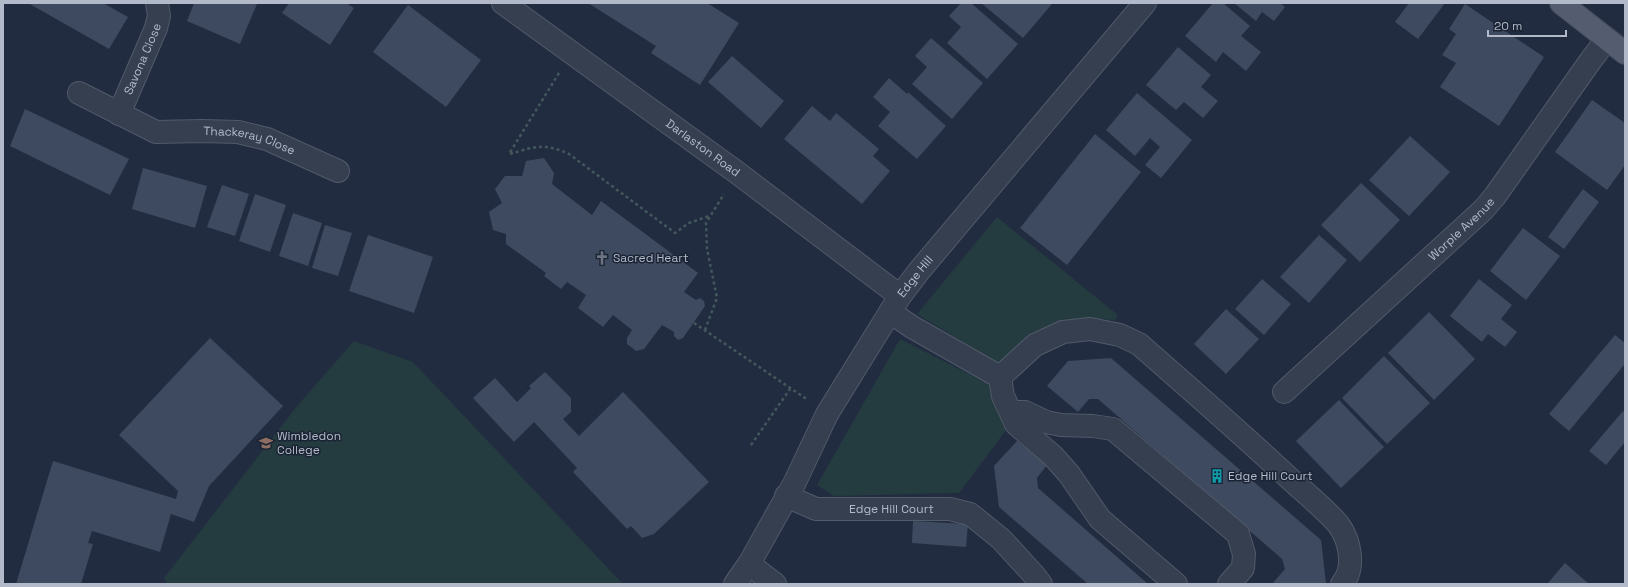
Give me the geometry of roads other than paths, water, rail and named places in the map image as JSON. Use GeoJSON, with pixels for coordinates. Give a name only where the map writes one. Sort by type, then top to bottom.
{"type":"FeatureCollection","features":[{"type":"Feature","properties":{"kind":"main road"},"geometry":{"type":"LineString","coordinates":[[1561,3],[1625,53]]}},
{"type":"Feature","properties":{"kind":"street","name":"Savona Close"},"geometry":{"type":"LineString","coordinates":[[119,114],[156,28],[159,16],[157,3]]}},
{"type":"Feature","properties":{"kind":"street","name":"Darlaston Road"},"geometry":{"type":"LineString","coordinates":[[503,3],[739,174],[895,304]]}},
{"type":"Feature","properties":{"kind":"street","name":"Edge Hill"},"geometry":{"type":"LineString","coordinates":[[736,584],[750,564],[795,482],[827,414],[895,304],[923,265],[1145,3]]}},
{"type":"Feature","properties":{"kind":"street","name":"Worple Avenue"},"geometry":{"type":"LineString","coordinates":[[1284,392],[1483,210],[1499,190],[1607,39]]}},
{"type":"Feature","properties":{"kind":"street"},"geometry":{"type":"LineString","coordinates":[[79,94],[119,114]]}},
{"type":"Feature","properties":{"kind":"street","name":"Thackeray Close"},"geometry":{"type":"LineString","coordinates":[[119,114],[156,132],[238,132],[267,139],[338,171]]}},
{"type":"Feature","properties":{"kind":"street"},"geometry":{"type":"LineString","coordinates":[[895,304],[912,327],[1000,377]]}},
{"type":"Feature","properties":{"kind":"street"},"geometry":{"type":"LineString","coordinates":[[1000,377],[1035,345],[1063,332],[1090,329],[1120,335],[1139,344],[1277,467],[1338,525],[1348,544],[1350,563],[1345,581],[1342,584]]}},
{"type":"Feature","properties":{"kind":"street"},"geometry":{"type":"LineString","coordinates":[[1000,377],[1003,396],[1012,412],[1016,424],[1053,456],[1069,474],[1100,519],[1176,584]]}},
{"type":"Feature","properties":{"kind":"street"},"geometry":{"type":"LineString","coordinates":[[1012,412],[1025,412],[1046,422],[1061,425],[1093,426],[1113,429],[1238,534],[1244,554],[1243,568],[1229,584]]}},
{"type":"Feature","properties":{"kind":"street","name":"Edge Hill Court"},"geometry":{"type":"LineString","coordinates":[[786,496],[816,509],[950,509],[970,514],[1000,539],[1034,575],[1040,584]]}},
{"type":"Feature","properties":{"kind":"street"},"geometry":{"type":"LineString","coordinates":[[750,564],[775,584]]}},
{"type":"Feature","properties":{"kind":"place","name":"Sacred Heart"},"geometry":{"type":"Point","coordinates":[602,258]}},
{"type":"Feature","properties":{"kind":"place","name":"Wimbledon College"},"geometry":{"type":"Point","coordinates":[266,443]}},
{"type":"Feature","properties":{"kind":"place","name":"Edge Hill Court"},"geometry":{"type":"Point","coordinates":[1217,476]}}]}
